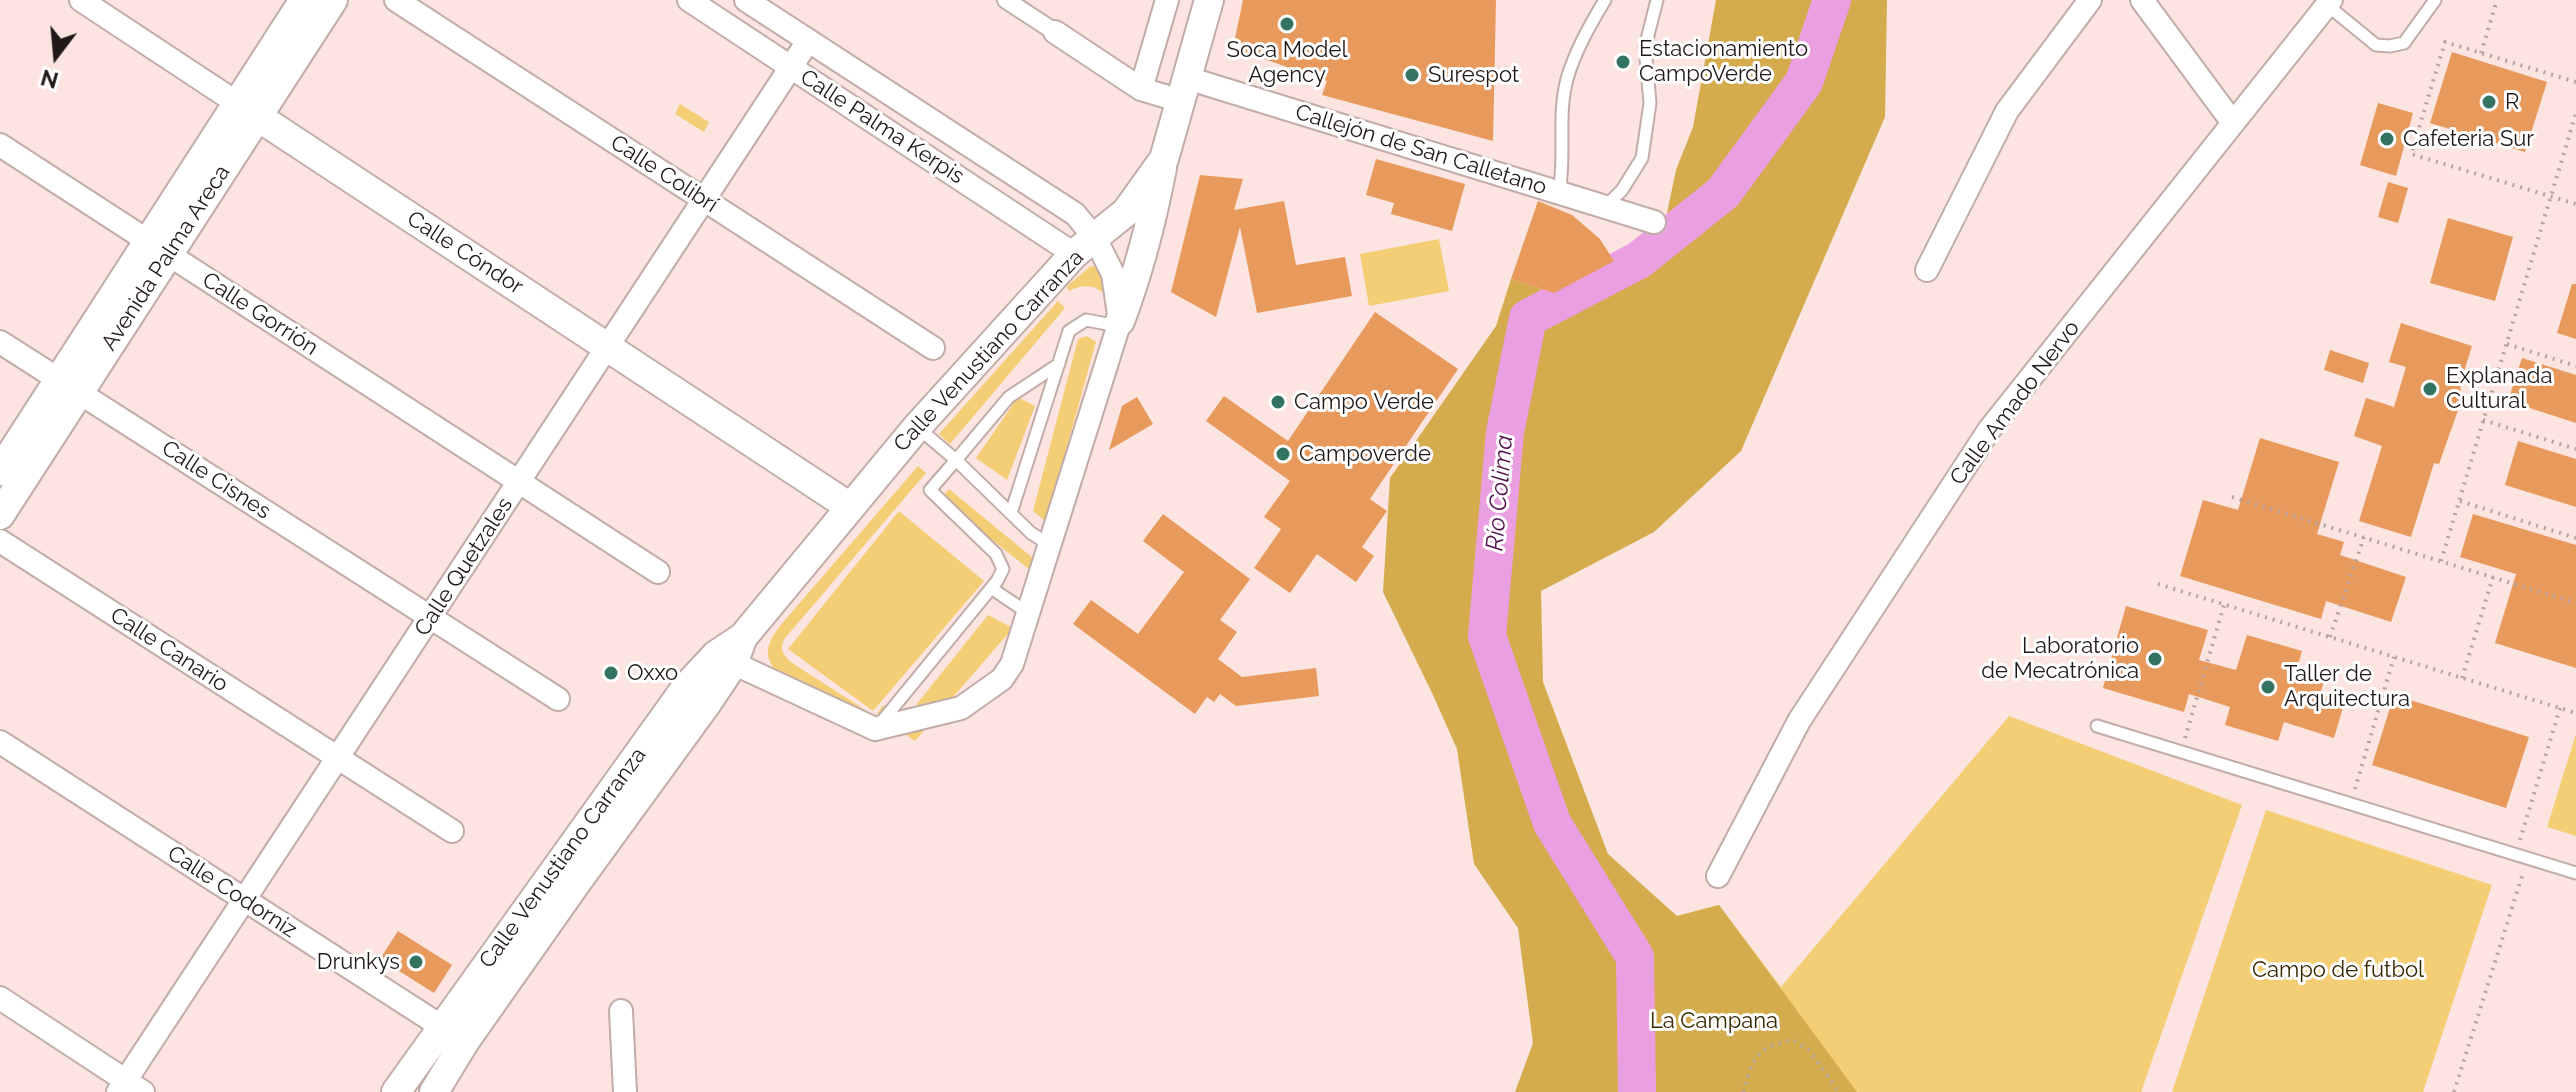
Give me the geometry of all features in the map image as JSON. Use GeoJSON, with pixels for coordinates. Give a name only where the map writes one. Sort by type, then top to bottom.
{"type":"FeatureCollection","features":[{"type":"Feature","properties":{"kind":"street","name":"Calle Cóndor"},"geometry":{"type":"LineString","coordinates":[[81,0],[850,507]]}},
{"type":"Feature","properties":{"kind":"street","name":"Avenida Palma Areca"},"geometry":{"type":"LineString","coordinates":[[247,110],[304,0]]}},
{"type":"Feature","properties":{"kind":"street","name":"Avenida Palma Areca"},"geometry":{"type":"LineString","coordinates":[[0,515],[69,386],[247,110],[333,0]]}},
{"type":"Feature","properties":{"kind":"street","name":"Calle Colibrí"},"geometry":{"type":"LineString","coordinates":[[396,0],[933,348]]}},
{"type":"Feature","properties":{"kind":"street","name":"Calle Palma Kerpis"},"geometry":{"type":"LineString","coordinates":[[689,0],[791,67],[1085,246]]}},
{"type":"Feature","properties":{"kind":"street","name":"Calle Palma Kerpis"},"geometry":{"type":"LineString","coordinates":[[746,0],[1075,214],[1085,246]]}},
{"type":"Feature","properties":{"kind":"street"},"geometry":{"type":"LineString","coordinates":[[1006,0],[1055,32]]}},
{"type":"Feature","properties":{"kind":"street"},"geometry":{"type":"LineString","coordinates":[[1141,89],[1167,0]]}},
{"type":"Feature","properties":{"kind":"street","name":"Calle Venustiano Carranza"},"geometry":{"type":"LineString","coordinates":[[397,1092],[453,1034],[647,763],[707,703],[724,660],[850,507],[917,427],[1085,246],[1126,212],[1164,159],[1209,0]]}},
{"type":"Feature","properties":{"kind":"street"},"geometry":{"type":"LineString","coordinates":[[1927,270],[2007,111],[2090,0]]}},
{"type":"Feature","properties":{"kind":"street"},"geometry":{"type":"LineString","coordinates":[[2142,0],[2233,123]]}},
{"type":"Feature","properties":{"kind":"street","name":"Calle Amado Nervo"},"geometry":{"type":"LineString","coordinates":[[1718,876],[1799,721],[1989,430],[2329,2]]}},
{"type":"Feature","properties":{"kind":"street","name":"Callejón de San Calletano"},"geometry":{"type":"LineString","coordinates":[[1055,32],[1141,89],[1184,89],[1654,222]]}},
{"type":"Feature","properties":{"kind":"street","name":"Calle Quetzales"},"geometry":{"type":"LineString","coordinates":[[129,1089],[246,900],[808,41]]}},
{"type":"Feature","properties":{"kind":"street","name":"Calle Gorrión"},"geometry":{"type":"LineString","coordinates":[[0,145],[658,572]]}},
{"type":"Feature","properties":{"kind":"street"},"geometry":{"type":"LineString","coordinates":[[724,660],[875,729],[961,708],[1002,679],[1012,664],[1133,288],[1164,159]]}},
{"type":"Feature","properties":{"kind":"street"},"geometry":{"type":"LineString","coordinates":[[1085,246],[1113,274],[1119,324]]}},
{"type":"Feature","properties":{"kind":"street","name":"Calle Cisnes"},"geometry":{"type":"LineString","coordinates":[[0,342],[558,699]]}},
{"type":"Feature","properties":{"kind":"street","name":"Avenida Palma Areca"},"geometry":{"type":"LineString","coordinates":[[0,471],[69,386]]}},
{"type":"Feature","properties":{"kind":"street","name":"Calle Canario"},"geometry":{"type":"LineString","coordinates":[[0,541],[452,831]]}},
{"type":"Feature","properties":{"kind":"street","name":"Calle Codorniz"},"geometry":{"type":"LineString","coordinates":[[0,742],[453,1034]]}},
{"type":"Feature","properties":{"kind":"street"},"geometry":{"type":"LineString","coordinates":[[0,998],[129,1089]]}},
{"type":"Feature","properties":{"kind":"street"},"geometry":{"type":"LineString","coordinates":[[621,1011],[625,1092]]}},
{"type":"Feature","properties":{"kind":"street","name":"Calle Venustiano Carranza"},"geometry":{"type":"LineString","coordinates":[[437,1091],[453,1034]]}},
{"type":"Feature","properties":{"kind":"lane"},"geometry":{"type":"LineString","coordinates":[[1559,193],[1566,81],[1585,32],[1605,0]]}},
{"type":"Feature","properties":{"kind":"lane"},"geometry":{"type":"LineString","coordinates":[[1605,207],[1622,190],[1642,158],[1650,103],[1645,47],[1657,0]]}},
{"type":"Feature","properties":{"kind":"lane"},"geometry":{"type":"LineString","coordinates":[[2329,2],[2376,45],[2390,46],[2404,43],[2435,0]]}},
{"type":"Feature","properties":{"kind":"lane"},"geometry":{"type":"LineString","coordinates":[[1011,513],[1069,331],[1086,320],[1119,324]]}},
{"type":"Feature","properties":{"kind":"lane"},"geometry":{"type":"LineString","coordinates":[[875,729],[991,588],[1003,569],[996,554],[930,490],[1009,397],[1059,364]]}},
{"type":"Feature","properties":{"kind":"lane"},"geometry":{"type":"LineString","coordinates":[[917,427],[1031,533],[1050,546]]}},
{"type":"Feature","properties":{"kind":"lane"},"geometry":{"type":"LineString","coordinates":[[991,588],[1028,613]]}},
{"type":"Feature","properties":{"kind":"lane"},"geometry":{"type":"LineString","coordinates":[[2097,726],[2576,873]]}},
{"type":"Feature","properties":{"kind":"path"},"geometry":{"type":"LineString","coordinates":[[2481,53],[2497,0]]}},
{"type":"Feature","properties":{"kind":"path"},"geometry":{"type":"LineString","coordinates":[[2576,82],[2445,42],[2411,154],[2576,204]]}},
{"type":"Feature","properties":{"kind":"path"},"geometry":{"type":"LineString","coordinates":[[2441,561],[2574,128],[2576,113]]}},
{"type":"Feature","properties":{"kind":"path"},"geometry":{"type":"LineString","coordinates":[[2507,344],[2576,366]]}},
{"type":"Feature","properties":{"kind":"path"},"geometry":{"type":"LineString","coordinates":[[2483,420],[2576,449]]}},
{"type":"Feature","properties":{"kind":"path"},"geometry":{"type":"LineString","coordinates":[[2232,497],[2576,603]]}},
{"type":"Feature","properties":{"kind":"path"},"geometry":{"type":"LineString","coordinates":[[2459,501],[2576,538]]}},
{"type":"Feature","properties":{"kind":"path"},"geometry":{"type":"LineString","coordinates":[[2330,637],[2364,537]]}},
{"type":"Feature","properties":{"kind":"path"},"geometry":{"type":"LineString","coordinates":[[2462,678],[2493,577]]}},
{"type":"Feature","properties":{"kind":"path"},"geometry":{"type":"LineString","coordinates":[[2158,584],[2576,713]]}},
{"type":"Feature","properties":{"kind":"path"},"geometry":{"type":"LineString","coordinates":[[2181,752],[2224,605]]}},
{"type":"Feature","properties":{"kind":"path"},"geometry":{"type":"LineString","coordinates":[[2351,804],[2394,657]]}},
{"type":"Feature","properties":{"kind":"path"},"geometry":{"type":"LineString","coordinates":[[2454,1092],[2560,708]]}},
{"type":"Feature","properties":{"kind":"path"},"geometry":{"type":"LineString","coordinates":[[1743,1092],[1752,1063],[1771,1043],[1793,1040],[1810,1051],[1839,1092]]}},
{"type":"Feature","properties":{"kind":"green space","name":"La Campana"},"geometry":{"type":"Polygon","coordinates":[[[1716,0],[1887,0],[1885,117],[1741,451],[1654,532],[1541,591],[1543,682],[1608,854],[1677,916],[1719,905],[1857,1092],[1515,1092],[1533,1043],[1518,928],[1474,864],[1457,749],[1383,592],[1390,478],[1496,326],[1511,279],[1554,293],[1662,237],[1676,170],[1693,127],[1716,0]]]}},
{"type":"Feature","properties":{"kind":"green space"},"geometry":{"type":"Polygon","coordinates":[[[680,104],[709,122],[704,132],[675,114],[680,104]]]}},
{"type":"Feature","properties":{"kind":"green space"},"geometry":{"type":"Polygon","coordinates":[[[1439,239],[1449,291],[1369,306],[1360,254],[1439,239]]]}},
{"type":"Feature","properties":{"kind":"green space"},"geometry":{"type":"Polygon","coordinates":[[[1091,266],[1097,267],[1105,277],[1102,292],[1086,286],[1069,291],[1067,286],[1091,266]]]}},
{"type":"Feature","properties":{"kind":"green space"},"geometry":{"type":"Polygon","coordinates":[[[1058,301],[1065,308],[950,444],[939,434],[1058,301]]]}},
{"type":"Feature","properties":{"kind":"green space"},"geometry":{"type":"Polygon","coordinates":[[[1087,336],[1096,342],[1046,522],[1033,511],[1078,339],[1087,336]]]}},
{"type":"Feature","properties":{"kind":"green space"},"geometry":{"type":"Polygon","coordinates":[[[1018,397],[1035,406],[1007,480],[976,458],[1018,397]]]}},
{"type":"Feature","properties":{"kind":"green space"},"geometry":{"type":"Polygon","coordinates":[[[918,466],[926,473],[786,637],[782,648],[792,663],[906,736],[783,677],[772,665],[768,648],[779,627],[918,466]]]}},
{"type":"Feature","properties":{"kind":"green space"},"geometry":{"type":"Polygon","coordinates":[[[949,489],[1033,558],[1030,570],[941,499],[949,489]]]}},
{"type":"Feature","properties":{"kind":"green space"},"geometry":{"type":"Polygon","coordinates":[[[899,511],[984,581],[873,711],[788,649],[899,511]]]}},
{"type":"Feature","properties":{"kind":"green space"},"geometry":{"type":"Polygon","coordinates":[[[988,615],[1013,628],[915,741],[877,714],[883,705],[904,720],[988,615]]]}},
{"type":"Feature","properties":{"kind":"green space","name":"La Campana"},"geometry":{"type":"Polygon","coordinates":[[[2009,716],[2242,805],[2141,1092],[1649,1092],[1677,916],[1719,905],[1781,987],[2009,716]]]}},
{"type":"Feature","properties":{"kind":"green space"},"geometry":{"type":"Polygon","coordinates":[[[2576,734],[2576,836],[2547,827],[2576,734]]]}},
{"type":"Feature","properties":{"kind":"green space","name":"Campo de futbol"},"geometry":{"type":"Polygon","coordinates":[[[2266,810],[2492,885],[2423,1092],[2172,1092],[2266,810]]]}},
{"type":"Feature","properties":{"kind":"building","name":"Surespot"},"geometry":{"type":"Polygon","coordinates":[[[1243,0],[1496,0],[1493,141],[1322,95],[1327,81],[1233,48],[1243,0]]]}},
{"type":"Feature","properties":{"kind":"building","name":"R"},"geometry":{"type":"Polygon","coordinates":[[[2452,52],[2547,82],[2525,152],[2430,123],[2452,52]]]}},
{"type":"Feature","properties":{"kind":"building","name":"Cafeteria Sur"},"geometry":{"type":"Polygon","coordinates":[[[2378,103],[2413,113],[2396,176],[2360,165],[2378,103]]]}},
{"type":"Feature","properties":{"kind":"building"},"geometry":{"type":"Polygon","coordinates":[[[1376,159],[1465,184],[1452,231],[1391,214],[1394,203],[1366,195],[1376,159]]]}},
{"type":"Feature","properties":{"kind":"building"},"geometry":{"type":"Polygon","coordinates":[[[1200,175],[1243,179],[1234,210],[1284,201],[1296,265],[1345,257],[1352,296],[1257,313],[1240,227],[1216,317],[1171,292],[1200,175]]]}},
{"type":"Feature","properties":{"kind":"building"},"geometry":{"type":"Polygon","coordinates":[[[2388,182],[2408,188],[2398,223],[2378,217],[2388,182]]]}},
{"type":"Feature","properties":{"kind":"building"},"geometry":{"type":"Polygon","coordinates":[[[1538,201],[1572,215],[1600,239],[1614,261],[1554,293],[1511,279],[1538,201]]]}},
{"type":"Feature","properties":{"kind":"building"},"geometry":{"type":"Polygon","coordinates":[[[2448,218],[2513,237],[2495,301],[2430,283],[2448,218]]]}},
{"type":"Feature","properties":{"kind":"building"},"geometry":{"type":"Polygon","coordinates":[[[2572,284],[2576,284],[2576,339],[2557,333],[2572,284]]]}},
{"type":"Feature","properties":{"kind":"building"},"geometry":{"type":"Polygon","coordinates":[[[1375,312],[1458,369],[1370,499],[1387,511],[1362,547],[1374,556],[1356,582],[1317,554],[1290,593],[1254,568],[1281,529],[1264,517],[1290,481],[1206,421],[1224,396],[1288,441],[1375,312]]]}},
{"type":"Feature","properties":{"kind":"building"},"geometry":{"type":"Polygon","coordinates":[[[2401,323],[2472,346],[2460,385],[2462,399],[2439,464],[2434,463],[2411,537],[2359,521],[2382,446],[2354,436],[2366,398],[2394,407],[2406,367],[2389,362],[2401,323]]]}},
{"type":"Feature","properties":{"kind":"building"},"geometry":{"type":"Polygon","coordinates":[[[2330,350],[2369,363],[2363,383],[2324,370],[2330,350]]]}},
{"type":"Feature","properties":{"kind":"building"},"geometry":{"type":"Polygon","coordinates":[[[2522,358],[2576,375],[2576,423],[2508,401],[2522,358]]]}},
{"type":"Feature","properties":{"kind":"building"},"geometry":{"type":"Polygon","coordinates":[[[1137,397],[1153,424],[1109,450],[1122,406],[1137,397]]]}},
{"type":"Feature","properties":{"kind":"building"},"geometry":{"type":"Polygon","coordinates":[[[2260,438],[2339,462],[2317,534],[2344,542],[2340,555],[2406,577],[2391,622],[2326,601],[2321,619],[2180,576],[2203,500],[2238,510],[2260,438]]]}},
{"type":"Feature","properties":{"kind":"building"},"geometry":{"type":"Polygon","coordinates":[[[2518,441],[2576,459],[2576,507],[2505,485],[2518,441]]]}},
{"type":"Feature","properties":{"kind":"building"},"geometry":{"type":"Polygon","coordinates":[[[1163,514],[1250,579],[1220,620],[1237,632],[1218,659],[1242,677],[1316,668],[1319,696],[1236,706],[1220,694],[1214,702],[1207,697],[1195,714],[1073,624],[1091,600],[1138,634],[1184,572],[1143,541],[1163,514]]]}},
{"type":"Feature","properties":{"kind":"building"},"geometry":{"type":"Polygon","coordinates":[[[2473,514],[2576,545],[2576,668],[2495,643],[2516,574],[2460,557],[2473,514]]]}},
{"type":"Feature","properties":{"kind":"building"},"geometry":{"type":"Polygon","coordinates":[[[2126,606],[2208,630],[2199,660],[2236,670],[2247,635],[2302,651],[2296,672],[2324,681],[2320,694],[2345,701],[2334,738],[2284,722],[2278,741],[2225,725],[2230,707],[2189,694],[2184,712],[2103,688],[2126,606]]]}},
{"type":"Feature","properties":{"kind":"building"},"geometry":{"type":"Polygon","coordinates":[[[2394,695],[2529,737],[2506,808],[2372,765],[2394,695]]]}},
{"type":"Feature","properties":{"kind":"building","name":"Drunkys"},"geometry":{"type":"Polygon","coordinates":[[[398,931],[452,965],[434,993],[380,959],[398,931]]]}},
{"type":"Feature","properties":{"kind":"waterway","name":"Río Colima"},"geometry":{"type":"LineString","coordinates":[[1637,1092],[1635,957],[1552,823],[1487,636],[1505,432],[1528,318],[1639,260],[1723,193],[1804,82],[1832,0]]}},
{"type":"Feature","properties":{"kind":"place","name":"Soca Model Agency"},"geometry":{"type":"Point","coordinates":[1287,24]}},
{"type":"Feature","properties":{"kind":"place","name":"Estacionamiento CampoVerde"},"geometry":{"type":"Point","coordinates":[1623,62]}},
{"type":"Feature","properties":{"kind":"place","name":"Surespot"},"geometry":{"type":"Point","coordinates":[1412,75]}},
{"type":"Feature","properties":{"kind":"place","name":"R"},"geometry":{"type":"Point","coordinates":[2489,102]}},
{"type":"Feature","properties":{"kind":"place","name":"Cafeteria Sur"},"geometry":{"type":"Point","coordinates":[2387,139]}},
{"type":"Feature","properties":{"kind":"place","name":"Explanada Cultural"},"geometry":{"type":"Point","coordinates":[2430,389]}},
{"type":"Feature","properties":{"kind":"place","name":"Campo Verde"},"geometry":{"type":"Point","coordinates":[1278,402]}},
{"type":"Feature","properties":{"kind":"place","name":"Campoverde"},"geometry":{"type":"Point","coordinates":[1283,454]}},
{"type":"Feature","properties":{"kind":"place","name":"Laboratorio de Mecatrónica"},"geometry":{"type":"Point","coordinates":[2155,659]}},
{"type":"Feature","properties":{"kind":"place","name":"Oxxo"},"geometry":{"type":"Point","coordinates":[611,673]}},
{"type":"Feature","properties":{"kind":"place","name":"Taller de Arquitectura"},"geometry":{"type":"Point","coordinates":[2268,687]}},
{"type":"Feature","properties":{"kind":"place","name":"Drunkys"},"geometry":{"type":"Point","coordinates":[416,962]}}]}
